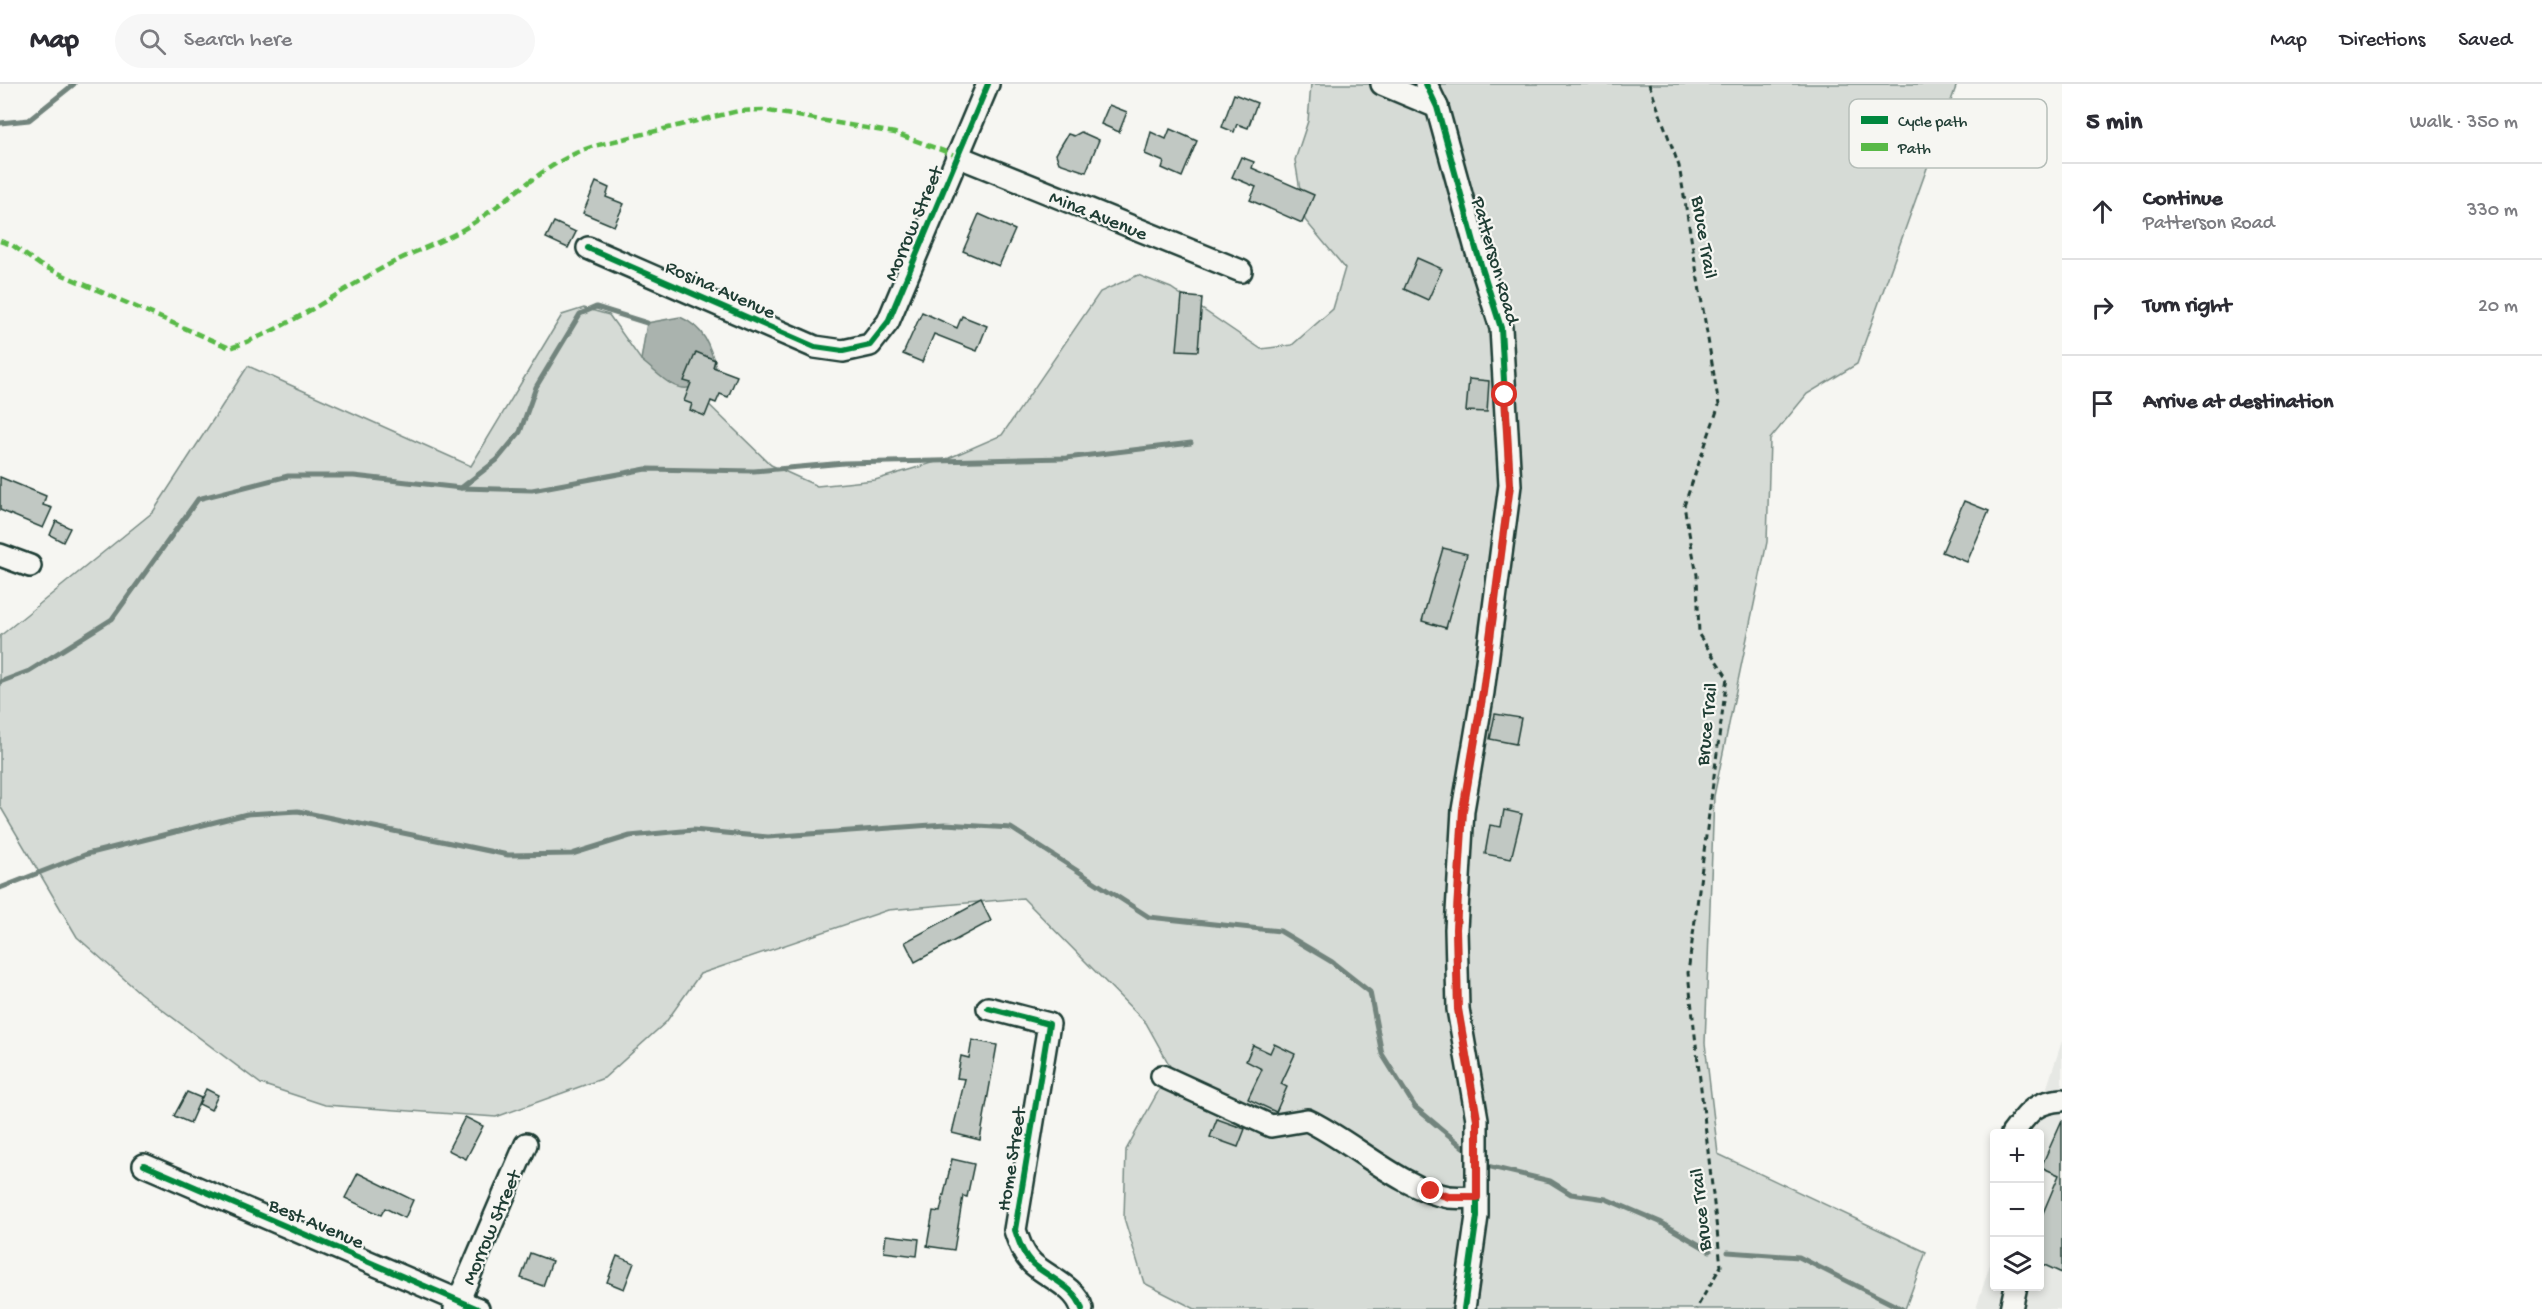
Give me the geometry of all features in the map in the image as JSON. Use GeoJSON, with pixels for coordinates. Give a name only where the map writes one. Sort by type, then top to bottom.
{"type":"FeatureCollection","features":[{"type":"Feature","properties":{"kind":"street","name":"Morrow Street"},"geometry":{"type":"LineString","coordinates":[[843,351],[870,345],[888,322],[988,84]]}},
{"type":"Feature","properties":{"kind":"street"},"geometry":{"type":"LineString","coordinates":[[1382,84],[1437,107]]}},
{"type":"Feature","properties":{"kind":"street","name":"Patterson Road"},"geometry":{"type":"LineString","coordinates":[[1426,84],[1437,107],[1476,249],[1502,328],[1510,485],[1483,692],[1463,810],[1456,929],[1458,1009],[1477,1119],[1477,1197],[1464,1309]]}},
{"type":"Feature","properties":{"kind":"street","name":"Mina Avenue"},"geometry":{"type":"LineString","coordinates":[[957,156],[1241,271]]}},
{"type":"Feature","properties":{"kind":"street","name":"Rosina Avenue"},"geometry":{"type":"LineString","coordinates":[[588,248],[815,347],[843,351]]}},
{"type":"Feature","properties":{"kind":"street"},"geometry":{"type":"LineString","coordinates":[[0,555],[30,567]]}},
{"type":"Feature","properties":{"kind":"street","name":"Home Street"},"geometry":{"type":"LineString","coordinates":[[988,1008],[1049,1024],[1015,1230],[1020,1246],[1031,1262],[1070,1290],[1080,1302],[1082,1309]]}},
{"type":"Feature","properties":{"kind":"street"},"geometry":{"type":"LineString","coordinates":[[1162,1076],[1271,1126],[1307,1120],[1387,1169],[1431,1191],[1449,1197],[1477,1197]]}},
{"type":"Feature","properties":{"kind":"street"},"geometry":{"type":"LineString","coordinates":[[2016,1129],[2030,1111],[2044,1101],[2062,1100]]}},
{"type":"Feature","properties":{"kind":"street","name":"Morrow Street"},"geometry":{"type":"LineString","coordinates":[[457,1305],[526,1144]]}},
{"type":"Feature","properties":{"kind":"street","name":"Best Avenue"},"geometry":{"type":"LineString","coordinates":[[144,1165],[457,1305],[478,1309]]}},
{"type":"Feature","properties":{"kind":"street"},"geometry":{"type":"LineString","coordinates":[[2011,1309],[2015,1291]]}},
{"type":"Feature","properties":{"kind":"shaded area"},"geometry":{"type":"Polygon","coordinates":[[[1311,84],[1957,84],[1952,99],[1849,99],[1849,168],[1927,168],[1857,364],[1807,394],[1770,439],[1767,542],[1714,796],[1705,1043],[1718,1154],[1926,1252],[1905,1309],[1195,1309],[1144,1283],[1124,1218],[1126,1150],[1171,1068],[1146,1023],[1023,898],[888,910],[700,974],[666,1022],[604,1078],[496,1117],[325,1105],[261,1084],[140,993],[77,937],[0,806],[0,636],[153,512],[248,366],[471,466],[562,315],[584,308],[609,315],[641,360],[694,390],[771,465],[817,486],[875,480],[949,458],[1002,435],[1100,292],[1138,275],[1171,288],[1261,349],[1292,345],[1333,309],[1345,268],[1305,220],[1295,160],[1308,121],[1311,84]]]}},
{"type":"Feature","properties":{"kind":"shaded area"},"geometry":{"type":"Polygon","coordinates":[[[680,317],[703,334],[711,350],[719,378],[694,387],[677,387],[641,360],[647,323],[680,317]]]}},
{"type":"Feature","properties":{"kind":"shaded area"},"geometry":{"type":"Polygon","coordinates":[[[2062,1041],[2062,1309],[1976,1309],[1990,1264],[1990,1291],[2044,1291],[2044,1129],[2033,1129],[2062,1041]]]}},
{"type":"Feature","properties":{"kind":"building"},"geometry":{"type":"Polygon","coordinates":[[[1234,94],[1257,103],[1248,128],[1237,124],[1234,132],[1222,127],[1234,94]]]}},
{"type":"Feature","properties":{"kind":"building"},"geometry":{"type":"Polygon","coordinates":[[[1109,105],[1127,112],[1119,132],[1101,124],[1109,105]]]}},
{"type":"Feature","properties":{"kind":"building"},"geometry":{"type":"Polygon","coordinates":[[[1170,129],[1197,141],[1182,177],[1162,168],[1164,162],[1145,154],[1151,132],[1166,139],[1170,129]]]}},
{"type":"Feature","properties":{"kind":"building"},"geometry":{"type":"Polygon","coordinates":[[[1081,132],[1099,140],[1086,172],[1059,163],[1056,154],[1068,134],[1074,136],[1081,132]]]}},
{"type":"Feature","properties":{"kind":"building"},"geometry":{"type":"Polygon","coordinates":[[[1241,157],[1254,162],[1252,168],[1314,195],[1302,223],[1250,200],[1256,187],[1232,177],[1241,157]]]}},
{"type":"Feature","properties":{"kind":"building"},"geometry":{"type":"Polygon","coordinates":[[[596,182],[609,188],[606,197],[624,204],[614,226],[583,213],[596,182]]]}},
{"type":"Feature","properties":{"kind":"building"},"geometry":{"type":"Polygon","coordinates":[[[979,214],[1015,230],[999,266],[963,251],[979,214]]]}},
{"type":"Feature","properties":{"kind":"building"},"geometry":{"type":"Polygon","coordinates":[[[554,222],[576,232],[568,248],[546,238],[554,222]]]}},
{"type":"Feature","properties":{"kind":"building"},"geometry":{"type":"Polygon","coordinates":[[[1417,258],[1442,269],[1428,300],[1404,289],[1417,258]]]}},
{"type":"Feature","properties":{"kind":"building"},"geometry":{"type":"Polygon","coordinates":[[[1182,296],[1202,298],[1198,351],[1177,350],[1182,296]]]}},
{"type":"Feature","properties":{"kind":"building"},"geometry":{"type":"Polygon","coordinates":[[[922,312],[957,328],[962,316],[987,326],[977,351],[934,334],[922,362],[903,354],[922,312]]]}},
{"type":"Feature","properties":{"kind":"building"},"geometry":{"type":"Polygon","coordinates":[[[696,352],[715,360],[713,367],[737,376],[728,397],[720,394],[716,403],[711,401],[705,416],[690,410],[692,404],[684,401],[691,383],[684,381],[696,352]]]}},
{"type":"Feature","properties":{"kind":"building"},"geometry":{"type":"Polygon","coordinates":[[[1469,379],[1489,381],[1487,412],[1466,411],[1469,379]]]}},
{"type":"Feature","properties":{"kind":"building"},"geometry":{"type":"Polygon","coordinates":[[[0,477],[46,496],[43,505],[52,508],[43,528],[0,510],[0,477]]]}},
{"type":"Feature","properties":{"kind":"building"},"geometry":{"type":"Polygon","coordinates":[[[1964,501],[1989,511],[1967,562],[1942,552],[1964,501]]]}},
{"type":"Feature","properties":{"kind":"building"},"geometry":{"type":"Polygon","coordinates":[[[56,521],[70,528],[63,542],[50,535],[56,521]]]}},
{"type":"Feature","properties":{"kind":"building"},"geometry":{"type":"Polygon","coordinates":[[[1443,548],[1467,554],[1446,628],[1422,621],[1443,548]]]}},
{"type":"Feature","properties":{"kind":"building"},"geometry":{"type":"Polygon","coordinates":[[[1495,714],[1521,718],[1516,744],[1490,739],[1495,714]]]}},
{"type":"Feature","properties":{"kind":"building"},"geometry":{"type":"Polygon","coordinates":[[[1504,810],[1522,814],[1511,859],[1485,854],[1490,825],[1501,827],[1504,810]]]}},
{"type":"Feature","properties":{"kind":"building"},"geometry":{"type":"Polygon","coordinates":[[[981,901],[991,921],[915,962],[905,942],[981,901]]]}},
{"type":"Feature","properties":{"kind":"building"},"geometry":{"type":"Polygon","coordinates":[[[972,1040],[997,1045],[980,1140],[952,1133],[965,1079],[957,1078],[961,1056],[969,1058],[972,1040]]]}},
{"type":"Feature","properties":{"kind":"building"},"geometry":{"type":"Polygon","coordinates":[[[1274,1044],[1295,1054],[1281,1084],[1287,1087],[1276,1112],[1248,1099],[1262,1069],[1246,1061],[1253,1045],[1270,1053],[1274,1044]]]}},
{"type":"Feature","properties":{"kind":"building"},"geometry":{"type":"Polygon","coordinates":[[[206,1089],[218,1095],[211,1110],[199,1104],[206,1089]]]}},
{"type":"Feature","properties":{"kind":"building"},"geometry":{"type":"Polygon","coordinates":[[[187,1092],[201,1098],[190,1123],[174,1116],[187,1092]]]}},
{"type":"Feature","properties":{"kind":"building"},"geometry":{"type":"Polygon","coordinates":[[[465,1117],[483,1126],[466,1159],[448,1150],[465,1117]]]}},
{"type":"Feature","properties":{"kind":"building"},"geometry":{"type":"Polygon","coordinates":[[[1217,1119],[1245,1129],[1238,1147],[1210,1137],[1217,1119]]]}},
{"type":"Feature","properties":{"kind":"building"},"geometry":{"type":"Polygon","coordinates":[[[2062,1120],[2062,1273],[2044,1265],[2044,1211],[2059,1175],[2044,1168],[2044,1160],[2062,1120]]]}},
{"type":"Feature","properties":{"kind":"building"},"geometry":{"type":"Polygon","coordinates":[[[952,1159],[974,1164],[967,1197],[963,1196],[954,1250],[927,1246],[933,1211],[940,1212],[952,1159]]]}},
{"type":"Feature","properties":{"kind":"building"},"geometry":{"type":"Polygon","coordinates":[[[358,1173],[413,1200],[405,1218],[385,1208],[381,1215],[345,1198],[358,1173]]]}},
{"type":"Feature","properties":{"kind":"building"},"geometry":{"type":"Polygon","coordinates":[[[886,1235],[919,1239],[917,1256],[884,1252],[886,1235]]]}},
{"type":"Feature","properties":{"kind":"building"},"geometry":{"type":"Polygon","coordinates":[[[530,1253],[552,1261],[543,1286],[521,1278],[530,1253]]]}},
{"type":"Feature","properties":{"kind":"building"},"geometry":{"type":"Polygon","coordinates":[[[617,1256],[634,1263],[624,1289],[607,1282],[617,1256]]]}},
{"type":"Feature","properties":{"kind":"waterway"},"geometry":{"type":"LineString","coordinates":[[0,123],[29,120],[74,84]]}},
{"type":"Feature","properties":{"kind":"waterway"},"geometry":{"type":"LineString","coordinates":[[461,488],[497,460],[520,432],[536,387],[580,314],[596,307],[647,323]]}},
{"type":"Feature","properties":{"kind":"waterway"},"geometry":{"type":"LineString","coordinates":[[0,682],[29,671],[112,619],[198,499],[288,476],[354,476],[461,488],[532,490],[646,469],[754,471],[844,463],[1066,458],[1191,443]]}},
{"type":"Feature","properties":{"kind":"waterway"},"geometry":{"type":"LineString","coordinates":[[0,888],[87,854],[247,814],[298,811],[508,855],[572,854],[630,836],[693,830],[768,837],[945,824],[1011,828],[1149,917],[1280,931],[1332,962],[1370,992],[1382,1054],[1415,1107],[1463,1147]]}},
{"type":"Feature","properties":{"kind":"waterway"},"geometry":{"type":"LineString","coordinates":[[1487,1166],[1550,1181],[1571,1194],[1606,1199],[1660,1222],[1710,1251]]}},
{"type":"Feature","properties":{"kind":"waterway"},"geometry":{"type":"LineString","coordinates":[[1728,1252],[1799,1257],[1902,1309]]}},
{"type":"Feature","properties":{"kind":"marked path"},"geometry":{"type":"LineString","coordinates":[[0,241],[12,245],[40,265],[230,348],[271,331],[388,265],[465,228],[562,160],[594,146],[738,111],[763,110],[895,133],[957,156]]}},
{"type":"Feature","properties":{"kind":"cycle path"},"geometry":{"type":"LineString","coordinates":[[588,248],[815,347],[843,351],[870,345],[888,322],[988,84]]}},
{"type":"Feature","properties":{"kind":"cycle path"},"geometry":{"type":"LineString","coordinates":[[1426,84],[1437,107],[1476,249],[1501,328],[1510,485],[1483,692],[1463,810],[1456,929],[1458,1009],[1477,1119],[1477,1216],[1464,1309]]}},
{"type":"Feature","properties":{"kind":"cycle path"},"geometry":{"type":"LineString","coordinates":[[988,1008],[1049,1024],[1015,1230],[1027,1257],[1039,1269],[1068,1289],[1079,1301],[1082,1309]]}},
{"type":"Feature","properties":{"kind":"cycle path"},"geometry":{"type":"LineString","coordinates":[[144,1165],[478,1309]]}},
{"type":"Feature","properties":{"kind":"route"},"geometry":{"type":"LineString","coordinates":[[1431,1191],[1449,1197],[1477,1197],[1477,1119],[1458,1009],[1456,929],[1463,810],[1483,692],[1510,485],[1505,395]]}}]}
